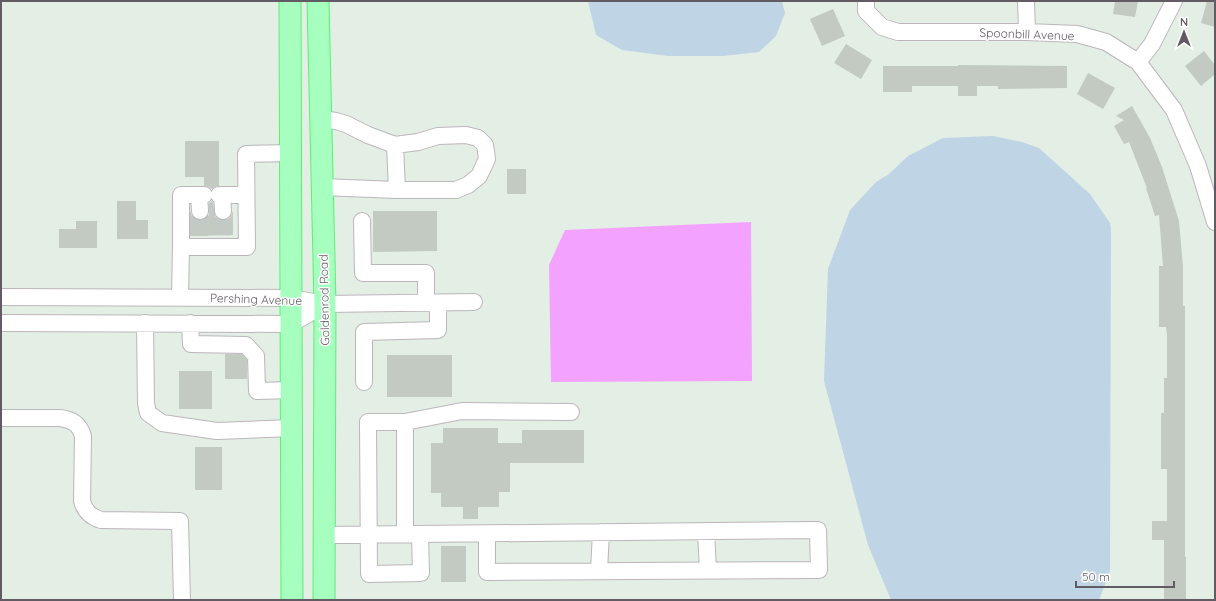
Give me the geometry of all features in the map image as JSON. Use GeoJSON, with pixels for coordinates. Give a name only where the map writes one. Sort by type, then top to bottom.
{"type":"FeatureCollection","features":[{"type":"Feature","properties":{"kind":"main road"},"geometry":{"type":"LineString","coordinates":[[290,1],[292,600]]}},
{"type":"Feature","properties":{"kind":"main road"},"geometry":{"type":"LineString","coordinates":[[307,1],[307,44],[320,81]]}},
{"type":"Feature","properties":{"kind":"main road","name":"Goldenrod Road"},"geometry":{"type":"LineString","coordinates":[[318,1],[325,304],[324,600]]}},
{"type":"Feature","properties":{"kind":"street","name":"Spoonbill Avenue"},"geometry":{"type":"LineString","coordinates":[[866,1],[866,11],[882,27],[898,32],[1027,32],[1077,34],[1106,42],[1138,62],[1174,110],[1198,166],[1215,222]]}},
{"type":"Feature","properties":{"kind":"street"},"geometry":{"type":"LineString","coordinates":[[1026,1],[1027,32]]}},
{"type":"Feature","properties":{"kind":"street"},"geometry":{"type":"LineString","coordinates":[[1138,62],[1152,44],[1174,1]]}},
{"type":"Feature","properties":{"kind":"street"},"geometry":{"type":"LineString","coordinates":[[321,119],[346,124],[368,135],[395,145],[418,142],[438,136],[466,135],[478,138],[485,145],[486,159],[479,176],[468,185],[456,190],[396,190],[322,187]]}},
{"type":"Feature","properties":{"kind":"street"},"geometry":{"type":"LineString","coordinates":[[395,145],[396,190]]}},
{"type":"Feature","properties":{"kind":"street"},"geometry":{"type":"LineString","coordinates":[[181,247],[200,241],[223,241],[247,247],[246,154],[290,153]]}},
{"type":"Feature","properties":{"kind":"street"},"geometry":{"type":"LineString","coordinates":[[180,298],[181,196],[211,201],[246,195]]}},
{"type":"Feature","properties":{"kind":"street"},"geometry":{"type":"LineString","coordinates":[[362,221],[363,273],[426,273],[438,330],[364,332],[364,382]]}},
{"type":"Feature","properties":{"kind":"street","name":"Pershing Avenue"},"geometry":{"type":"LineString","coordinates":[[1,297],[291,298],[325,304]]}},
{"type":"Feature","properties":{"kind":"street"},"geometry":{"type":"LineString","coordinates":[[325,304],[474,302]]}},
{"type":"Feature","properties":{"kind":"street","name":"Pershing Avenue"},"geometry":{"type":"LineString","coordinates":[[1,323],[291,324],[325,304]]}},
{"type":"Feature","properties":{"kind":"street"},"geometry":{"type":"LineString","coordinates":[[145,323],[146,403],[148,413],[162,423],[217,431],[292,428]]}},
{"type":"Feature","properties":{"kind":"street"},"geometry":{"type":"LineString","coordinates":[[190,323],[191,344],[246,345],[256,356],[257,391],[291,390]]}},
{"type":"Feature","properties":{"kind":"street"},"geometry":{"type":"LineString","coordinates":[[405,422],[413,534],[421,573],[369,574],[368,422],[405,422],[462,411],[571,412]]}},
{"type":"Feature","properties":{"kind":"street"},"geometry":{"type":"LineString","coordinates":[[1,418],[60,418],[75,423],[83,436],[82,501],[84,508],[93,517],[101,520],[180,521],[182,600]]}},
{"type":"Feature","properties":{"kind":"street"},"geometry":{"type":"LineString","coordinates":[[324,535],[818,530],[819,570],[487,572],[487,534]]}},
{"type":"Feature","properties":{"kind":"street"},"geometry":{"type":"LineString","coordinates":[[706,531],[708,570]]}},
{"type":"Feature","properties":{"kind":"street"},"geometry":{"type":"LineString","coordinates":[[599,571],[601,532]]}},
{"type":"Feature","properties":{"kind":"shaded area"},"geometry":{"type":"Polygon","coordinates":[[[588,1],[782,1],[785,13],[776,36],[759,52],[723,56],[668,56],[622,50],[596,35],[588,1]]]}},
{"type":"Feature","properties":{"kind":"shaded area"},"geometry":{"type":"Polygon","coordinates":[[[993,136],[1022,142],[1039,148],[1090,194],[1110,223],[1110,571],[1099,600],[891,600],[868,545],[824,381],[828,269],[850,210],[876,182],[889,174],[908,156],[943,138],[993,136]]]}},
{"type":"Feature","properties":{"kind":"shaded area"},"geometry":{"type":"Polygon","coordinates":[[[751,222],[752,381],[551,382],[549,265],[565,230],[751,222]]]}},
{"type":"Feature","properties":{"kind":"building"},"geometry":{"type":"Polygon","coordinates":[[[1115,1],[1138,1],[1135,17],[1113,14],[1115,1]]]}},
{"type":"Feature","properties":{"kind":"building"},"geometry":{"type":"Polygon","coordinates":[[[1207,1],[1215,1],[1215,27],[1201,23],[1207,1]]]}},
{"type":"Feature","properties":{"kind":"building"},"geometry":{"type":"Polygon","coordinates":[[[833,9],[845,36],[822,46],[810,19],[833,9]]]}},
{"type":"Feature","properties":{"kind":"building"},"geometry":{"type":"Polygon","coordinates":[[[846,44],[872,60],[861,79],[834,63],[846,44]]]}},
{"type":"Feature","properties":{"kind":"building"},"geometry":{"type":"Polygon","coordinates":[[[1204,51],[1215,65],[1215,74],[1201,86],[1185,66],[1204,51]]]}},
{"type":"Feature","properties":{"kind":"building"},"geometry":{"type":"Polygon","coordinates":[[[883,66],[1067,66],[1067,88],[998,89],[998,86],[977,86],[977,96],[958,96],[958,86],[912,86],[912,92],[883,92],[883,66]]]}},
{"type":"Feature","properties":{"kind":"building"},"geometry":{"type":"Polygon","coordinates":[[[1088,73],[1115,88],[1103,109],[1077,94],[1088,73]]]}},
{"type":"Feature","properties":{"kind":"building"},"geometry":{"type":"Polygon","coordinates":[[[1132,106],[1150,138],[1162,167],[1179,221],[1183,266],[1183,306],[1185,306],[1186,600],[1164,600],[1164,540],[1152,540],[1152,521],[1167,521],[1167,469],[1161,469],[1161,413],[1164,413],[1164,378],[1167,378],[1167,335],[1166,327],[1159,327],[1159,266],[1163,266],[1159,215],[1155,216],[1147,188],[1129,142],[1124,144],[1114,126],[1124,120],[1116,116],[1132,106]]]}},
{"type":"Feature","properties":{"kind":"building"},"geometry":{"type":"Polygon","coordinates":[[[185,141],[219,141],[219,186],[212,189],[204,186],[204,177],[185,177],[185,141]]]}},
{"type":"Feature","properties":{"kind":"building"},"geometry":{"type":"Polygon","coordinates":[[[507,169],[526,169],[526,194],[507,194],[507,169]]]}},
{"type":"Feature","properties":{"kind":"building"},"geometry":{"type":"Polygon","coordinates":[[[117,201],[136,201],[136,220],[148,220],[148,239],[117,239],[117,201]]]}},
{"type":"Feature","properties":{"kind":"building"},"geometry":{"type":"Polygon","coordinates":[[[212,201],[215,216],[219,220],[228,219],[233,211],[233,235],[190,236],[190,211],[195,219],[205,219],[209,215],[209,203],[212,201]]]}},
{"type":"Feature","properties":{"kind":"building"},"geometry":{"type":"Polygon","coordinates":[[[373,211],[437,211],[437,251],[373,252],[373,211]]]}},
{"type":"Feature","properties":{"kind":"building"},"geometry":{"type":"Polygon","coordinates":[[[76,221],[97,221],[97,248],[59,248],[59,229],[76,229],[76,221]]]}},
{"type":"Feature","properties":{"kind":"building"},"geometry":{"type":"Polygon","coordinates":[[[225,354],[242,354],[247,360],[247,379],[225,379],[225,354]]]}},
{"type":"Feature","properties":{"kind":"building"},"geometry":{"type":"Polygon","coordinates":[[[387,355],[452,355],[452,397],[387,397],[387,355]]]}},
{"type":"Feature","properties":{"kind":"building"},"geometry":{"type":"Polygon","coordinates":[[[179,371],[212,371],[212,409],[179,409],[179,371]]]}},
{"type":"Feature","properties":{"kind":"building"},"geometry":{"type":"Polygon","coordinates":[[[443,428],[498,428],[498,443],[522,443],[522,430],[584,430],[584,463],[510,463],[510,492],[499,492],[499,507],[478,507],[478,519],[463,519],[463,507],[441,507],[441,493],[431,493],[431,443],[443,443],[443,428]]]}},
{"type":"Feature","properties":{"kind":"building"},"geometry":{"type":"Polygon","coordinates":[[[195,447],[222,447],[222,490],[195,490],[195,447]]]}},
{"type":"Feature","properties":{"kind":"building"},"geometry":{"type":"Polygon","coordinates":[[[441,546],[466,546],[466,582],[441,582],[441,546]]]}},
{"type":"Feature","properties":{"kind":"tunnel"},"geometry":{"type":"LineString","coordinates":[[200,211],[200,236]]}},
{"type":"Feature","properties":{"kind":"tunnel"},"geometry":{"type":"LineString","coordinates":[[222,235],[223,211]]}}]}
